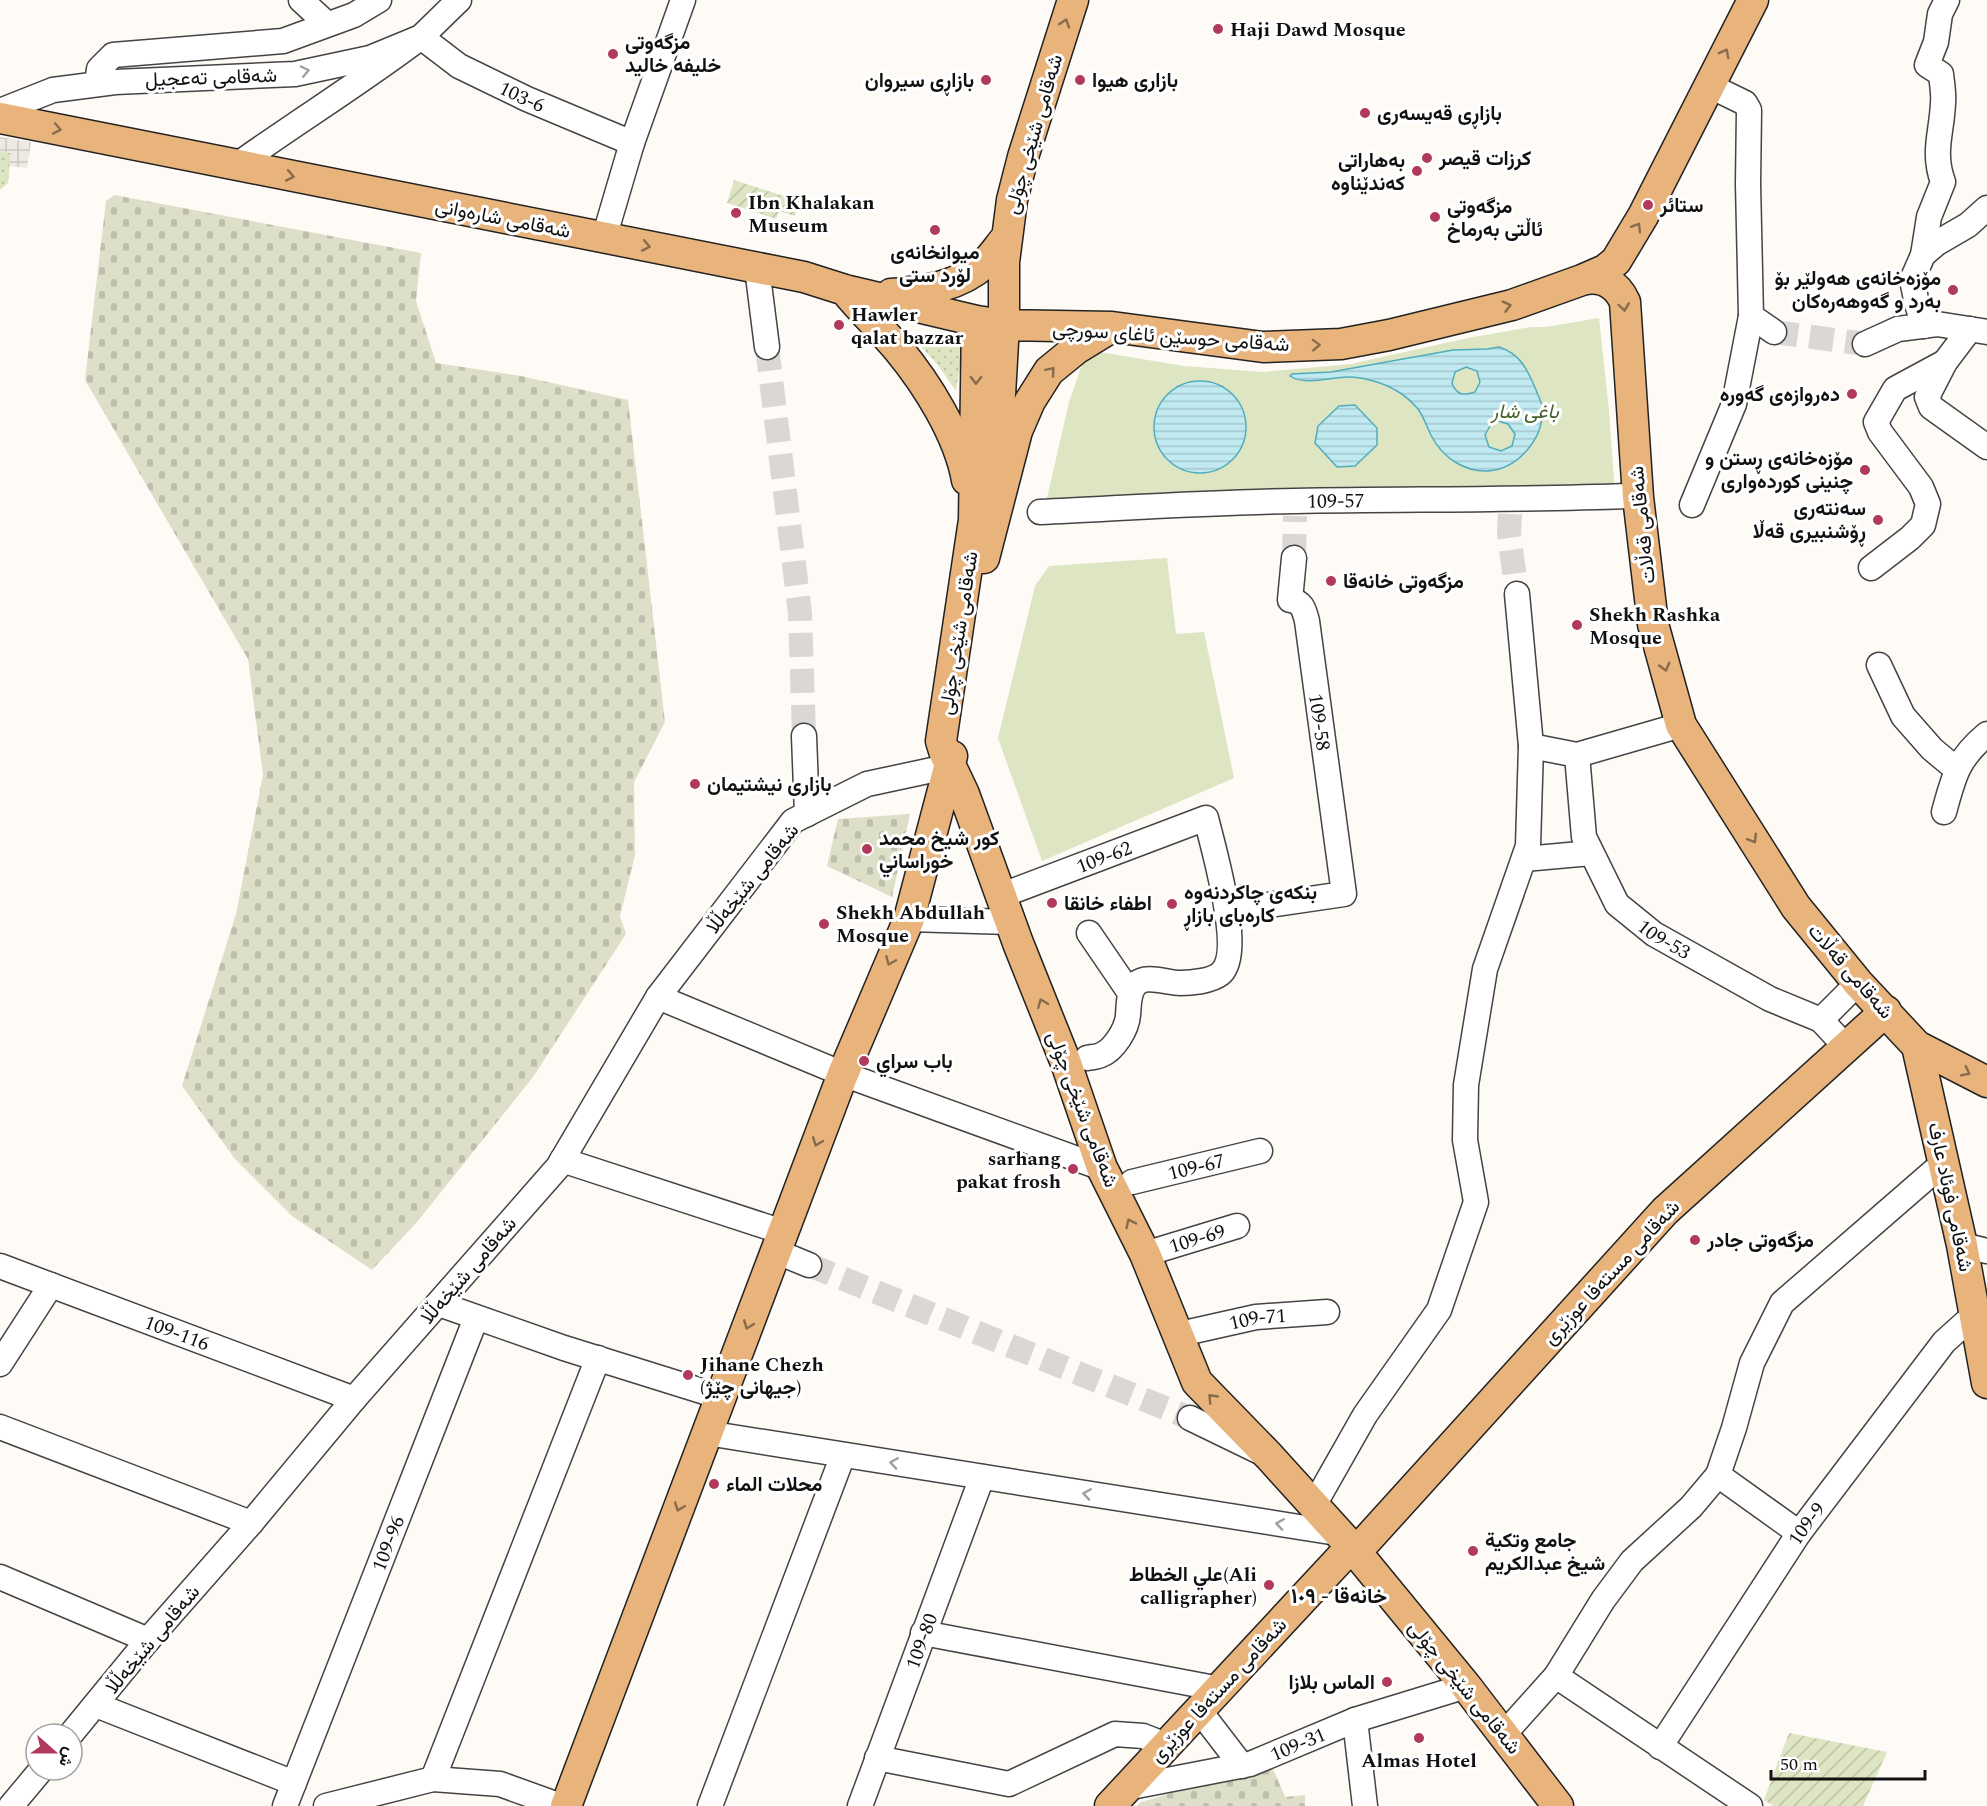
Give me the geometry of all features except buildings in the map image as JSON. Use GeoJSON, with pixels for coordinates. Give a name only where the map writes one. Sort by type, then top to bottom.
{"type":"FeatureCollection","features":[{"type":"Feature","properties":{"kind":"main road","name":"شەقامی شێخی چۆلی"},"geometry":{"type":"LineString","coordinates":[[984,521],[991,323],[1003,287],[1006,238],[1012,200],[1023,157],[1072,0]]}},
{"type":"Feature","properties":{"kind":"main road"},"geometry":{"type":"LineString","coordinates":[[1582,280],[1605,270],[1616,261],[1644,216],[1708,85],[1753,0]]}},
{"type":"Feature","properties":{"kind":"main road","name":"شەقامی شارەوانی"},"geometry":{"type":"LineString","coordinates":[[0,118],[804,277],[857,293],[991,323]]}},
{"type":"Feature","properties":{"kind":"main road"},"geometry":{"type":"LineString","coordinates":[[857,293],[922,291],[940,287],[963,277],[986,262],[1006,238]]}},
{"type":"Feature","properties":{"kind":"main road","name":"شەقامی قەڵات"},"geometry":{"type":"LineString","coordinates":[[1582,280],[1595,278],[1608,282],[1618,290],[1625,302],[1638,497],[1653,624],[1681,724],[1796,907],[1858,983],[1917,1046],[1987,1082]]}},
{"type":"Feature","properties":{"kind":"main road","name":"شەقامی حوسێن ئاغای سورچی"},"geometry":{"type":"LineString","coordinates":[[991,323],[1112,327],[1263,346],[1341,344],[1389,336],[1512,305],[1582,280]]}},
{"type":"Feature","properties":{"kind":"main road"},"geometry":{"type":"LineString","coordinates":[[566,1806],[843,1074],[909,919],[951,766],[987,543],[984,521],[948,425],[925,386],[857,293]]}},
{"type":"Feature","properties":{"kind":"main road"},"geometry":{"type":"LineString","coordinates":[[984,521],[1017,431],[1030,402],[1049,371],[1076,349],[1112,327]]}},
{"type":"Feature","properties":{"kind":"main road","name":"شەقامی شێخی چۆلی"},"geometry":{"type":"LineString","coordinates":[[951,766],[964,794],[1005,909],[1066,1063],[1102,1168],[1145,1254],[1197,1382],[1269,1456],[1348,1544],[1466,1686],[1558,1806]]}},
{"type":"Feature","properties":{"kind":"main road","name":"شەقامی مستەفا عوزێری"},"geometry":{"type":"LineString","coordinates":[[1118,1797],[1220,1689],[1348,1544],[1665,1211],[1886,1011]]}},
{"type":"Feature","properties":{"kind":"main road","name":"شەقامی فوئاد عارف"},"geometry":{"type":"LineString","coordinates":[[1917,1046],[1975,1248],[1974,1315],[1987,1383]]}},
{"type":"Feature","properties":{"kind":"street"},"geometry":{"type":"LineString","coordinates":[[300,0],[327,24]]}},
{"type":"Feature","properties":{"kind":"street"},"geometry":{"type":"LineString","coordinates":[[97,84],[99,69],[113,55],[283,41],[354,15],[379,0]]}},
{"type":"Feature","properties":{"kind":"street","name":"شەقامی تەعجیل"},"geometry":{"type":"LineString","coordinates":[[237,165],[384,65],[421,37],[459,0]]}},
{"type":"Feature","properties":{"kind":"street"},"geometry":{"type":"LineString","coordinates":[[604,238],[632,143],[683,0]]}},
{"type":"Feature","properties":{"kind":"street"},"geometry":{"type":"LineString","coordinates":[[1924,326],[1912,280],[1923,255],[1929,217],[1943,182],[1938,168],[1938,133],[1943,103],[1941,75],[1927,65],[1936,42],[1940,14],[1947,0]]}},
{"type":"Feature","properties":{"kind":"street","name":"شەقامی تەعجیل"},"geometry":{"type":"LineString","coordinates":[[0,111],[53,90],[97,84],[294,74],[370,58],[421,37]]}},
{"type":"Feature","properties":{"kind":"street","name":"103-6"},"geometry":{"type":"LineString","coordinates":[[421,37],[459,66],[527,99],[632,143]]}},
{"type":"Feature","properties":{"kind":"street"},"geometry":{"type":"LineString","coordinates":[[1692,505],[1734,404],[1751,316],[1749,110],[1745,104],[1708,85]]}},
{"type":"Feature","properties":{"kind":"street"},"geometry":{"type":"LineString","coordinates":[[1923,255],[1937,243],[1968,225],[1987,208]]}},
{"type":"Feature","properties":{"kind":"street"},"geometry":{"type":"LineString","coordinates":[[757,268],[767,346]]}},
{"type":"Feature","properties":{"kind":"street"},"geometry":{"type":"LineString","coordinates":[[1751,316],[1774,332]]}},
{"type":"Feature","properties":{"kind":"street"},"geometry":{"type":"LineString","coordinates":[[1865,344],[1898,329],[1937,324],[1978,331]]}},
{"type":"Feature","properties":{"kind":"street"},"geometry":{"type":"LineString","coordinates":[[1871,568],[1923,525],[1928,504],[1921,488],[1880,432],[1876,422],[1895,389],[1945,362],[1978,331]]}},
{"type":"Feature","properties":{"kind":"street"},"geometry":{"type":"LineString","coordinates":[[1945,362],[1927,397],[1931,407],[1987,447]]}},
{"type":"Feature","properties":{"kind":"street","name":"109-57"},"geometry":{"type":"LineString","coordinates":[[1040,512],[1182,504],[1295,508],[1512,506],[1631,496]]}},
{"type":"Feature","properties":{"kind":"street","name":"109-58"},"geometry":{"type":"LineString","coordinates":[[1227,911],[1344,894],[1307,621],[1303,606],[1298,601],[1290,600],[1294,558]]}},
{"type":"Feature","properties":{"kind":"street"},"geometry":{"type":"LineString","coordinates":[[1314,1505],[1365,1415],[1438,1310],[1476,1202],[1465,1140],[1466,1085],[1485,969],[1528,846],[1531,746],[1517,594]]}},
{"type":"Feature","properties":{"kind":"street"},"geometry":{"type":"LineString","coordinates":[[1879,665],[1903,716],[1932,749],[1956,769]]}},
{"type":"Feature","properties":{"kind":"street"},"geometry":{"type":"LineString","coordinates":[[1531,746],[1577,755],[1681,724]]}},
{"type":"Feature","properties":{"kind":"street"},"geometry":{"type":"LineString","coordinates":[[1944,812],[1956,769],[1973,746],[1987,734]]}},
{"type":"Feature","properties":{"kind":"street"},"geometry":{"type":"LineString","coordinates":[[804,736],[807,814]]}},
{"type":"Feature","properties":{"kind":"street","name":"109-53"},"geometry":{"type":"LineString","coordinates":[[1577,755],[1584,837],[1617,904],[1654,934],[1770,999],[1821,1020],[1847,1048]]}},
{"type":"Feature","properties":{"kind":"street","name":"شەقامی شێخەڵڵا"},"geometry":{"type":"LineString","coordinates":[[81,1722],[148,1640],[562,1160],[658,997],[793,821],[867,784],[951,766]]}},
{"type":"Feature","properties":{"kind":"street","name":"109-62"},"geometry":{"type":"LineString","coordinates":[[909,919],[1005,909],[1206,818],[1227,911]]}},
{"type":"Feature","properties":{"kind":"street"},"geometry":{"type":"LineString","coordinates":[[1524,859],[1591,853]]}},
{"type":"Feature","properties":{"kind":"street"},"geometry":{"type":"LineString","coordinates":[[1088,1058],[1102,1055],[1122,1035],[1128,1019],[1130,993],[1140,981],[1181,983],[1211,978],[1222,973],[1230,952],[1227,911]]}},
{"type":"Feature","properties":{"kind":"street"},"geometry":{"type":"LineString","coordinates":[[1089,933],[1130,993]]}},
{"type":"Feature","properties":{"kind":"street"},"geometry":{"type":"LineString","coordinates":[[1821,1020],[1858,983]]}},
{"type":"Feature","properties":{"kind":"street"},"geometry":{"type":"LineString","coordinates":[[658,997],[843,1074],[1102,1168]]}},
{"type":"Feature","properties":{"kind":"street","name":"109-67"},"geometry":{"type":"LineString","coordinates":[[1132,1182],[1260,1151]]}},
{"type":"Feature","properties":{"kind":"street"},"geometry":{"type":"LineString","coordinates":[[562,1160],[779,1241],[809,1265]]}},
{"type":"Feature","properties":{"kind":"street"},"geometry":{"type":"LineString","coordinates":[[1504,1734],[1556,1676],[1603,1600],[1632,1561],[1692,1508],[1718,1475],[1752,1363],[1782,1303],[1934,1171]]}},
{"type":"Feature","properties":{"kind":"street","name":"109-69"},"geometry":{"type":"LineString","coordinates":[[1155,1251],[1237,1226]]}},
{"type":"Feature","properties":{"kind":"street","name":"109-116"},"geometry":{"type":"LineString","coordinates":[[0,1266],[354,1400]]}},
{"type":"Feature","properties":{"kind":"street"},"geometry":{"type":"LineString","coordinates":[[0,1364],[51,1286]]}},
{"type":"Feature","properties":{"kind":"street"},"geometry":{"type":"LineString","coordinates":[[439,1304],[721,1397]]}},
{"type":"Feature","properties":{"kind":"street","name":"109-71"},"geometry":{"type":"LineString","coordinates":[[1189,1332],[1256,1317],[1327,1312]]}},
{"type":"Feature","properties":{"kind":"street","name":"109-9"},"geometry":{"type":"LineString","coordinates":[[1660,1747],[1799,1533],[1944,1342],[1974,1315]]}},
{"type":"Feature","properties":{"kind":"street","name":"109-96"},"geometry":{"type":"LineString","coordinates":[[285,1806],[476,1318]]}},
{"type":"Feature","properties":{"kind":"street"},"geometry":{"type":"LineString","coordinates":[[433,1779],[598,1358]]}},
{"type":"Feature","properties":{"kind":"street"},"geometry":{"type":"LineString","coordinates":[[1190,1418],[1269,1456]]}},
{"type":"Feature","properties":{"kind":"street"},"geometry":{"type":"LineString","coordinates":[[0,1427],[251,1523]]}},
{"type":"Feature","properties":{"kind":"street"},"geometry":{"type":"LineString","coordinates":[[706,1433],[982,1477],[1348,1544]]}},
{"type":"Feature","properties":{"kind":"street"},"geometry":{"type":"LineString","coordinates":[[710,1806],[843,1455]]}},
{"type":"Feature","properties":{"kind":"street"},"geometry":{"type":"LineString","coordinates":[[1718,1475],[1799,1533]]}},
{"type":"Feature","properties":{"kind":"street","name":"109-80"},"geometry":{"type":"LineString","coordinates":[[860,1806],[982,1477]]}},
{"type":"Feature","properties":{"kind":"street"},"geometry":{"type":"LineString","coordinates":[[0,1577],[148,1640]]}},
{"type":"Feature","properties":{"kind":"street"},"geometry":{"type":"LineString","coordinates":[[923,1634],[1220,1689]]}},
{"type":"Feature","properties":{"kind":"street"},"geometry":{"type":"LineString","coordinates":[[1556,1676],[1750,1806]]}},
{"type":"Feature","properties":{"kind":"street","name":"109-31"},"geometry":{"type":"LineString","coordinates":[[1118,1797],[1242,1766],[1355,1720],[1466,1686]]}},
{"type":"Feature","properties":{"kind":"street"},"geometry":{"type":"LineString","coordinates":[[96,1705],[294,1783]]}},
{"type":"Feature","properties":{"kind":"street"},"geometry":{"type":"LineString","coordinates":[[1199,1710],[1242,1766]]}},
{"type":"Feature","properties":{"kind":"street"},"geometry":{"type":"LineString","coordinates":[[1355,1720],[1365,1806]]}},
{"type":"Feature","properties":{"kind":"street"},"geometry":{"type":"LineString","coordinates":[[877,1758],[1009,1784],[1115,1734],[1143,1736],[1166,1745]]}},
{"type":"Feature","properties":{"kind":"street"},"geometry":{"type":"LineString","coordinates":[[326,1806],[433,1779],[500,1784],[561,1806]]}},
{"type":"Feature","properties":{"kind":"street"},"geometry":{"type":"LineString","coordinates":[[11,1806],[31,1782]]}},
{"type":"Feature","properties":{"kind":"green space"},"geometry":{"type":"Polygon","coordinates":[[[0,152],[11,153],[8,183],[0,190],[0,152]]]}},
{"type":"Feature","properties":{"kind":"green space"},"geometry":{"type":"Polygon","coordinates":[[[734,180],[799,201],[795,216],[779,211],[776,219],[727,203],[734,180]]]}},
{"type":"Feature","properties":{"kind":"green space"},"geometry":{"type":"Polygon","coordinates":[[[114,195],[421,253],[416,301],[436,363],[521,376],[628,400],[665,722],[634,782],[635,855],[620,916],[626,934],[533,1077],[417,1222],[372,1270],[292,1216],[235,1159],[182,1086],[236,914],[263,775],[248,659],[85,380],[106,201],[114,195]]]}},
{"type":"Feature","properties":{"kind":"green space","name":"باغی شار"},"geometry":{"type":"Polygon","coordinates":[[[1599,318],[1615,494],[1078,500],[1047,498],[1069,402],[1087,350],[1184,366],[1263,372],[1351,364],[1468,338],[1599,318]]]}},
{"type":"Feature","properties":{"kind":"green space"},"geometry":{"type":"Polygon","coordinates":[[[915,335],[963,346],[956,391],[937,364],[913,337],[915,335]]]}},
{"type":"Feature","properties":{"kind":"green space"},"geometry":{"type":"Polygon","coordinates":[[[1167,558],[1176,634],[1204,632],[1234,778],[1042,861],[998,738],[1035,586],[1049,566],[1167,558]]]}},
{"type":"Feature","properties":{"kind":"green space"},"geometry":{"type":"Polygon","coordinates":[[[910,814],[892,897],[827,866],[838,819],[910,814]]]}},
{"type":"Feature","properties":{"kind":"green space"},"geometry":{"type":"Polygon","coordinates":[[[1789,1733],[1887,1752],[1863,1806],[1774,1806],[1764,1800],[1789,1733]]]}},
{"type":"Feature","properties":{"kind":"green space"},"geometry":{"type":"Polygon","coordinates":[[[1271,1764],[1285,1797],[1305,1795],[1305,1806],[1137,1806],[1141,1802],[1271,1764]]]}},
{"type":"Feature","properties":{"kind":"shaded area"},"geometry":{"type":"Polygon","coordinates":[[[0,137],[31,142],[27,168],[9,166],[11,153],[0,152],[0,137]]]}},
{"type":"Feature","properties":{"kind":"water"},"geometry":{"type":"Polygon","coordinates":[[[1499,347],[1507,350],[1523,364],[1542,407],[1539,430],[1527,450],[1510,465],[1488,471],[1471,469],[1448,457],[1432,437],[1418,409],[1392,388],[1354,377],[1310,381],[1290,376],[1331,372],[1453,350],[1499,347]],[[1466,367],[1455,372],[1452,383],[1458,392],[1464,394],[1475,392],[1480,382],[1477,371],[1466,367]],[[1498,421],[1491,424],[1485,435],[1489,447],[1501,451],[1512,446],[1515,434],[1508,424],[1498,421]]]}},
{"type":"Feature","properties":{"kind":"water"},"geometry":{"type":"Polygon","coordinates":[[[1200,381],[1218,384],[1233,394],[1243,409],[1246,427],[1243,445],[1233,460],[1218,470],[1200,473],[1182,470],[1167,460],[1157,445],[1154,427],[1157,409],[1167,394],[1182,384],[1200,381]]]}},
{"type":"Feature","properties":{"kind":"water"},"geometry":{"type":"Polygon","coordinates":[[[1355,405],[1377,428],[1377,445],[1355,466],[1337,467],[1315,443],[1318,426],[1339,406],[1355,405]]]}},
{"type":"Feature","properties":{"kind":"tunnel"},"geometry":{"type":"LineString","coordinates":[[1774,332],[1865,344]]}},
{"type":"Feature","properties":{"kind":"tunnel"},"geometry":{"type":"LineString","coordinates":[[767,347],[800,613],[804,736]]}},
{"type":"Feature","properties":{"kind":"tunnel"},"geometry":{"type":"LineString","coordinates":[[1510,514],[1509,534],[1517,594]]}},
{"type":"Feature","properties":{"kind":"tunnel"},"geometry":{"type":"LineString","coordinates":[[1294,558],[1295,516]]}},
{"type":"Feature","properties":{"kind":"tunnel"},"geometry":{"type":"LineString","coordinates":[[809,1265],[1190,1418]]}},
{"type":"Feature","properties":{"kind":"place","name":"Haji Dawd Mosque"},"geometry":{"type":"Point","coordinates":[1218,29]}},
{"type":"Feature","properties":{"kind":"place","name":"مزگه‌وتی خلیفه‌ خالید"},"geometry":{"type":"Point","coordinates":[613,54]}},
{"type":"Feature","properties":{"kind":"place","name":"بازاڕی سیروان"},"geometry":{"type":"Point","coordinates":[986,80]}},
{"type":"Feature","properties":{"kind":"place","name":"بازاری ھیوا"},"geometry":{"type":"Point","coordinates":[1080,80]}},
{"type":"Feature","properties":{"kind":"place","name":"بازاڕی قەیسەری"},"geometry":{"type":"Point","coordinates":[1365,113]}},
{"type":"Feature","properties":{"kind":"place","name":"كرزات قيصر"},"geometry":{"type":"Point","coordinates":[1427,158]}},
{"type":"Feature","properties":{"kind":"place","name":"بەهاراتی کەندێناوە"},"geometry":{"type":"Point","coordinates":[1417,171]}},
{"type":"Feature","properties":{"kind":"place","name":"ستائر"},"geometry":{"type":"Point","coordinates":[1648,205]}},
{"type":"Feature","properties":{"kind":"place","name":"Ibn Khalakan Museum"},"geometry":{"type":"Point","coordinates":[736,213]}},
{"type":"Feature","properties":{"kind":"place","name":"مزگەوتی ئاڵتی بەرماخ"},"geometry":{"type":"Point","coordinates":[1435,217]}},
{"type":"Feature","properties":{"kind":"place","name":"میوانخانەی لۆرد ستی"},"geometry":{"type":"Point","coordinates":[935,230]}},
{"type":"Feature","properties":{"kind":"place","name":"مۆزەخانەی هەولێر بۆ بەرد و گەوهەرەکان"},"geometry":{"type":"Point","coordinates":[1953,290]}},
{"type":"Feature","properties":{"kind":"place","name":"Hawler qalat bazzar"},"geometry":{"type":"Point","coordinates":[839,325]}},
{"type":"Feature","properties":{"kind":"place","name":"دەروازەی گەورە"},"geometry":{"type":"Point","coordinates":[1852,394]}},
{"type":"Feature","properties":{"kind":"place","name":"مۆزەخانەی ڕستن و چنینی کوردەواری"},"geometry":{"type":"Point","coordinates":[1865,470]}},
{"type":"Feature","properties":{"kind":"place","name":"سەنتەری ڕۆشنبیری قەڵا"},"geometry":{"type":"Point","coordinates":[1878,520]}},
{"type":"Feature","properties":{"kind":"place","name":"مزگەوتی خانەقا"},"geometry":{"type":"Point","coordinates":[1331,581]}},
{"type":"Feature","properties":{"kind":"place","name":"Shekh Rashka Mosque"},"geometry":{"type":"Point","coordinates":[1577,625]}},
{"type":"Feature","properties":{"kind":"place","name":"بازاری نیشتیمان"},"geometry":{"type":"Point","coordinates":[695,784]}},
{"type":"Feature","properties":{"kind":"place","name":"كور شيخ محمد خوراساني"},"geometry":{"type":"Point","coordinates":[867,849]}},
{"type":"Feature","properties":{"kind":"place","name":"اطفاء خانقا"},"geometry":{"type":"Point","coordinates":[1052,903]}},
{"type":"Feature","properties":{"kind":"place","name":"بنکەی چاکردنەوە کارەبای بازاڕ"},"geometry":{"type":"Point","coordinates":[1172,904]}},
{"type":"Feature","properties":{"kind":"place","name":"Shekh Abdullah Mosque"},"geometry":{"type":"Point","coordinates":[824,924]}},
{"type":"Feature","properties":{"kind":"place","name":"باب سراي"},"geometry":{"type":"Point","coordinates":[864,1061]}},
{"type":"Feature","properties":{"kind":"place","name":"sarhang pakat frosh"},"geometry":{"type":"Point","coordinates":[1073,1169]}},
{"type":"Feature","properties":{"kind":"place","name":"مزگەوتی جادر"},"geometry":{"type":"Point","coordinates":[1695,1240]}},
{"type":"Feature","properties":{"kind":"place","name":"Jihane Chezh (جیهانی چێژ)"},"geometry":{"type":"Point","coordinates":[688,1375]}},
{"type":"Feature","properties":{"kind":"place","name":"محلات الماء"},"geometry":{"type":"Point","coordinates":[714,1484]}},
{"type":"Feature","properties":{"kind":"place","name":"جامع وتكية شيخ عبدالكريم"},"geometry":{"type":"Point","coordinates":[1473,1551]}},
{"type":"Feature","properties":{"kind":"place","name":"علي الخطاط(Ali calligrapher)"},"geometry":{"type":"Point","coordinates":[1269,1585]}},
{"type":"Feature","properties":{"kind":"place","name":"الماس بلازا"},"geometry":{"type":"Point","coordinates":[1387,1682]}},
{"type":"Feature","properties":{"kind":"place","name":"Almas Hotel"},"geometry":{"type":"Point","coordinates":[1419,1738]}},
{"type":"Feature","properties":{"kind":"district","name":"خانەقا - ١٠٩"},"geometry":{"type":"Point","coordinates":[1339,1596]}}]}
